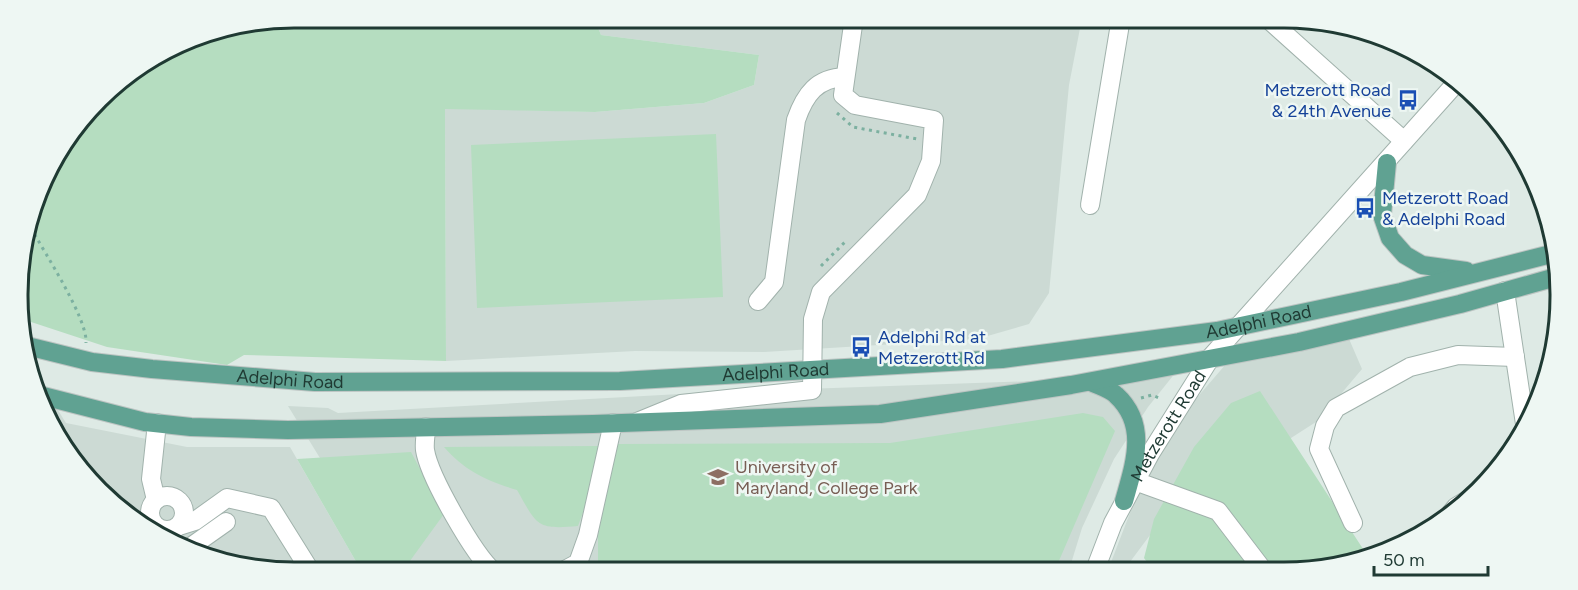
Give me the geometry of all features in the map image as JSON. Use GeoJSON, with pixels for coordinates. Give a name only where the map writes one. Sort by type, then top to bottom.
{"type":"FeatureCollection","features":[{"type":"Feature","properties":{"kind":"main road"},"geometry":{"type":"LineString","coordinates":[[1387,163],[1382,215],[1390,238],[1405,255],[1422,265],[1476,273]]}},
{"type":"Feature","properties":{"kind":"main road","name":"Adelphi Road"},"geometry":{"type":"LineString","coordinates":[[34,348],[85,360],[152,369],[315,382],[620,381],[1002,359],[1172,338],[1238,327],[1546,255]]}},
{"type":"Feature","properties":{"kind":"main road","name":"Adelphi Road"},"geometry":{"type":"LineString","coordinates":[[49,397],[157,423],[191,428],[288,430],[880,414],[1161,370],[1211,357],[1320,337],[1549,279]]}},
{"type":"Feature","properties":{"kind":"main road"},"geometry":{"type":"LineString","coordinates":[[1091,382],[1116,394],[1132,417],[1138,447],[1125,501]]}},
{"type":"Feature","properties":{"kind":"street"},"geometry":{"type":"LineString","coordinates":[[636,422],[681,404],[803,393],[812,390],[813,319],[821,292],[917,195],[931,160],[933,120],[855,105],[843,95],[846,77],[845,28]]}},
{"type":"Feature","properties":{"kind":"street"},"geometry":{"type":"LineString","coordinates":[[1090,205],[1119,28]]}},
{"type":"Feature","properties":{"kind":"street"},"geometry":{"type":"LineString","coordinates":[[1278,28],[1404,141]]}},
{"type":"Feature","properties":{"kind":"street"},"geometry":{"type":"LineString","coordinates":[[758,301],[774,282],[795,129],[802,104],[825,80],[846,77]]}},
{"type":"Feature","properties":{"kind":"street","name":"Metzerott Road"},"geometry":{"type":"LineString","coordinates":[[1098,562],[1135,481],[1211,357],[1387,163],[1451,89]]}},
{"type":"Feature","properties":{"kind":"street"},"geometry":{"type":"LineString","coordinates":[[1505,291],[1523,411]]}},
{"type":"Feature","properties":{"kind":"street"},"geometry":{"type":"LineString","coordinates":[[1353,523],[1319,449],[1325,426],[1336,408],[1410,366],[1458,355],[1515,357]]}},
{"type":"Feature","properties":{"kind":"street"},"geometry":{"type":"LineString","coordinates":[[153,520],[150,512],[156,500],[151,479],[157,423]]}},
{"type":"Feature","properties":{"kind":"street"},"geometry":{"type":"LineString","coordinates":[[578,562],[588,535],[613,423]]}},
{"type":"Feature","properties":{"kind":"street"},"geometry":{"type":"LineString","coordinates":[[426,427],[425,450],[430,465],[451,507],[487,562]]}},
{"type":"Feature","properties":{"kind":"street"},"geometry":{"type":"LineString","coordinates":[[1135,481],[1218,511],[1257,562]]}},
{"type":"Feature","properties":{"kind":"street"},"geometry":{"type":"LineString","coordinates":[[156,500],[167,496],[175,498],[181,518]]}},
{"type":"Feature","properties":{"kind":"street"},"geometry":{"type":"LineString","coordinates":[[167,529],[204,502],[215,504],[227,498],[271,508],[305,562]]}},
{"type":"Feature","properties":{"kind":"street"},"geometry":{"type":"LineString","coordinates":[[197,542],[226,522]]}},
{"type":"Feature","properties":{"kind":"path"},"geometry":{"type":"LineString","coordinates":[[36,236],[78,313],[87,335],[85,360]]}},
{"type":"Feature","properties":{"kind":"path"},"geometry":{"type":"LineString","coordinates":[[1133,400],[1153,393],[1159,398]]}},
{"type":"Feature","properties":{"kind":"shaded area"},"geometry":{"type":"Polygon","coordinates":[[[598,28],[1080,28],[1069,85],[1049,293],[1029,324],[977,339],[764,352],[635,351],[446,361],[445,108],[595,112],[704,103],[754,85],[759,55],[601,35],[598,28]]]}},
{"type":"Feature","properties":{"kind":"shaded area"},"geometry":{"type":"Polygon","coordinates":[[[1343,325],[1362,369],[1319,420],[1159,523],[1130,562],[1111,562],[1145,474],[1188,408],[1239,349],[1343,325]]]}},
{"type":"Feature","properties":{"kind":"shaded area","name":"University of Maryland, College Park"},"geometry":{"type":"Polygon","coordinates":[[[1184,362],[1148,407],[1114,459],[1082,528],[1071,562],[384,562],[288,406],[328,408],[338,413],[716,392],[1035,381],[1184,362]]]}},
{"type":"Feature","properties":{"kind":"shaded area"},"geometry":{"type":"Polygon","coordinates":[[[48,394],[66,423],[187,447],[290,447],[356,562],[295,562],[243,556],[209,547],[162,526],[119,495],[95,471],[73,443],[48,394]]]}},
{"type":"Feature","properties":{"kind":"green space"},"geometry":{"type":"Polygon","coordinates":[[[295,28],[598,28],[601,35],[759,55],[754,85],[704,103],[595,112],[445,109],[446,361],[244,355],[227,365],[107,347],[30,322],[29,278],[38,226],[56,177],[73,147],[95,119],[119,95],[147,73],[177,56],[226,38],[260,31],[295,28]]]}},
{"type":"Feature","properties":{"kind":"green space"},"geometry":{"type":"Polygon","coordinates":[[[716,134],[723,297],[477,308],[471,145],[716,134]]]}},
{"type":"Feature","properties":{"kind":"green space"},"geometry":{"type":"Polygon","coordinates":[[[1260,391],[1363,549],[1300,561],[1147,562],[1144,558],[1154,519],[1194,447],[1231,403],[1260,391]]]}},
{"type":"Feature","properties":{"kind":"green space"},"geometry":{"type":"Polygon","coordinates":[[[1083,413],[1103,417],[1115,431],[1058,562],[598,562],[598,536],[616,444],[890,443],[1083,413]]]}},
{"type":"Feature","properties":{"kind":"green space"},"geometry":{"type":"Polygon","coordinates":[[[598,446],[590,493],[578,526],[564,527],[546,526],[539,523],[517,490],[477,474],[460,463],[444,447],[598,446]]]}},
{"type":"Feature","properties":{"kind":"green space"},"geometry":{"type":"Polygon","coordinates":[[[411,452],[444,514],[409,562],[356,562],[297,459],[411,452]]]}},
{"type":"Feature","properties":{"kind":"place","name":"Metzerott Road & 24th Avenue"},"geometry":{"type":"Point","coordinates":[1408,100]}},
{"type":"Feature","properties":{"kind":"place","name":"Metzerott Road & Adelphi Road"},"geometry":{"type":"Point","coordinates":[1365,208]}},
{"type":"Feature","properties":{"kind":"place","name":"Adelphi Rd at Metzerott Rd"},"geometry":{"type":"Point","coordinates":[861,347]}},
{"type":"Feature","properties":{"kind":"place","name":"University of Maryland, College Park"},"geometry":{"type":"Point","coordinates":[718,477]}}]}
